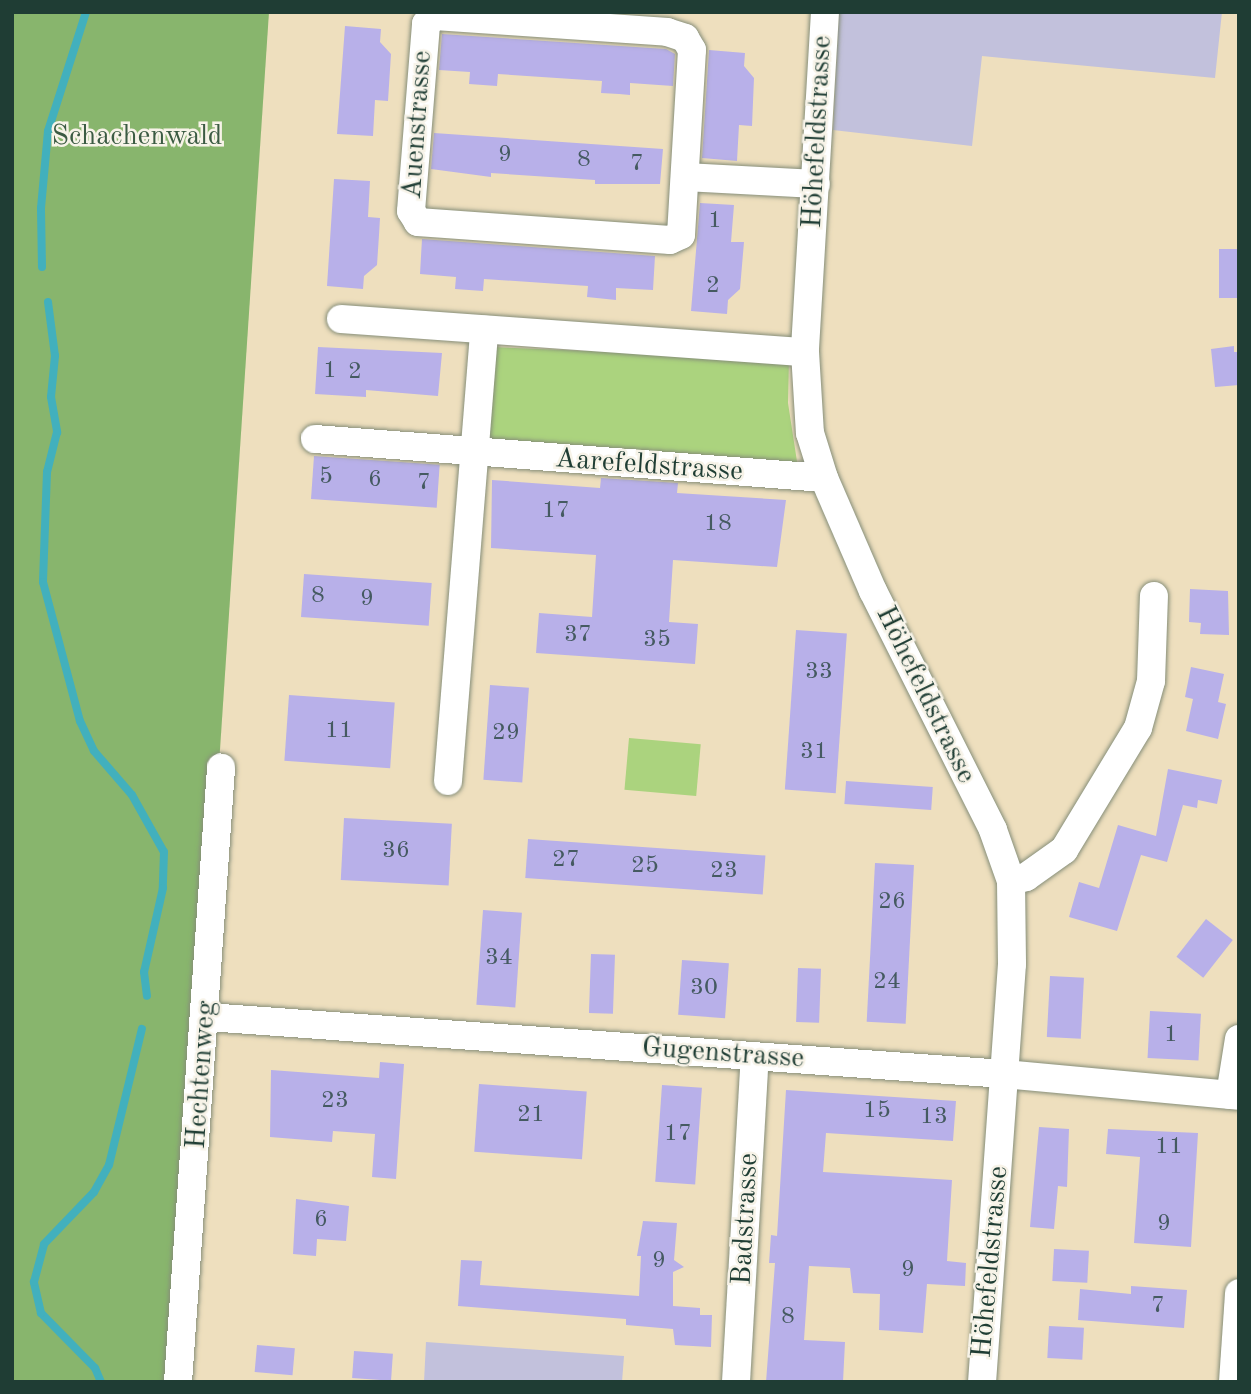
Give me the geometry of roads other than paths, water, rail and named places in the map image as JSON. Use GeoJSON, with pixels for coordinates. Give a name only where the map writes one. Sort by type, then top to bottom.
{"type":"FeatureCollection","features":[{"type":"Feature","properties":{"kind":"street","name":"Höhefeldstrasse"},"geometry":{"type":"LineString","coordinates":[[825,12],[804,352],[804,403],[824,478],[873,591],[993,830],[1011,881],[1015,915],[982,1382]]}},
{"type":"Feature","properties":{"kind":"street","name":"Auenstrasse"},"geometry":{"type":"LineString","coordinates":[[435,16],[667,32],[685,38],[692,50],[685,177],[681,235],[670,240],[418,222],[411,211],[426,24],[435,16]]}},
{"type":"Feature","properties":{"kind":"street"},"geometry":{"type":"LineString","coordinates":[[685,177],[816,184]]}},
{"type":"Feature","properties":{"kind":"street"},"geometry":{"type":"LineString","coordinates":[[341,319],[804,352]]}},
{"type":"Feature","properties":{"kind":"street"},"geometry":{"type":"LineString","coordinates":[[448,781],[484,329]]}},
{"type":"Feature","properties":{"kind":"street","name":"Aarefeldstrasse"},"geometry":{"type":"LineString","coordinates":[[314,439],[450,448],[474,454],[824,478]]}},
{"type":"Feature","properties":{"kind":"street"},"geometry":{"type":"LineString","coordinates":[[1011,881],[1026,877],[1064,850],[1138,728],[1151,681],[1154,596]]}},
{"type":"Feature","properties":{"kind":"street","name":"Hechtenweg"},"geometry":{"type":"LineString","coordinates":[[178,1382],[207,1017],[221,768]]}},
{"type":"Feature","properties":{"kind":"street","name":"Gugenstrasse"},"geometry":{"type":"LineString","coordinates":[[207,1017],[1004,1074],[1235,1095]]}},
{"type":"Feature","properties":{"kind":"street"},"geometry":{"type":"LineString","coordinates":[[1235,1095],[1239,1039]]}},
{"type":"Feature","properties":{"kind":"street","name":"Badstrasse"},"geometry":{"type":"LineString","coordinates":[[736,1382],[755,1057]]}},
{"type":"Feature","properties":{"kind":"street"},"geometry":{"type":"LineString","coordinates":[[1233,1382],[1239,1293]]}},
{"type":"Feature","properties":{"kind":"waterway"},"geometry":{"type":"LineString","coordinates":[[42,267],[41,208],[48,131],[86,12]]}},
{"type":"Feature","properties":{"kind":"waterway"},"geometry":{"type":"LineString","coordinates":[[48,302],[55,356],[51,397],[57,432],[47,472],[43,582],[80,721],[94,751],[132,795],[164,852],[163,888],[144,972],[147,996]]}},
{"type":"Feature","properties":{"kind":"waterway"},"geometry":{"type":"LineString","coordinates":[[101,1382],[95,1368],[41,1313],[34,1282],[44,1244],[94,1192],[109,1165],[142,1029]]}},
{"type":"Feature","properties":{"kind":"park label","name":"Schachenwald"},"geometry":{"type":"Point","coordinates":[137,137]}}]}
